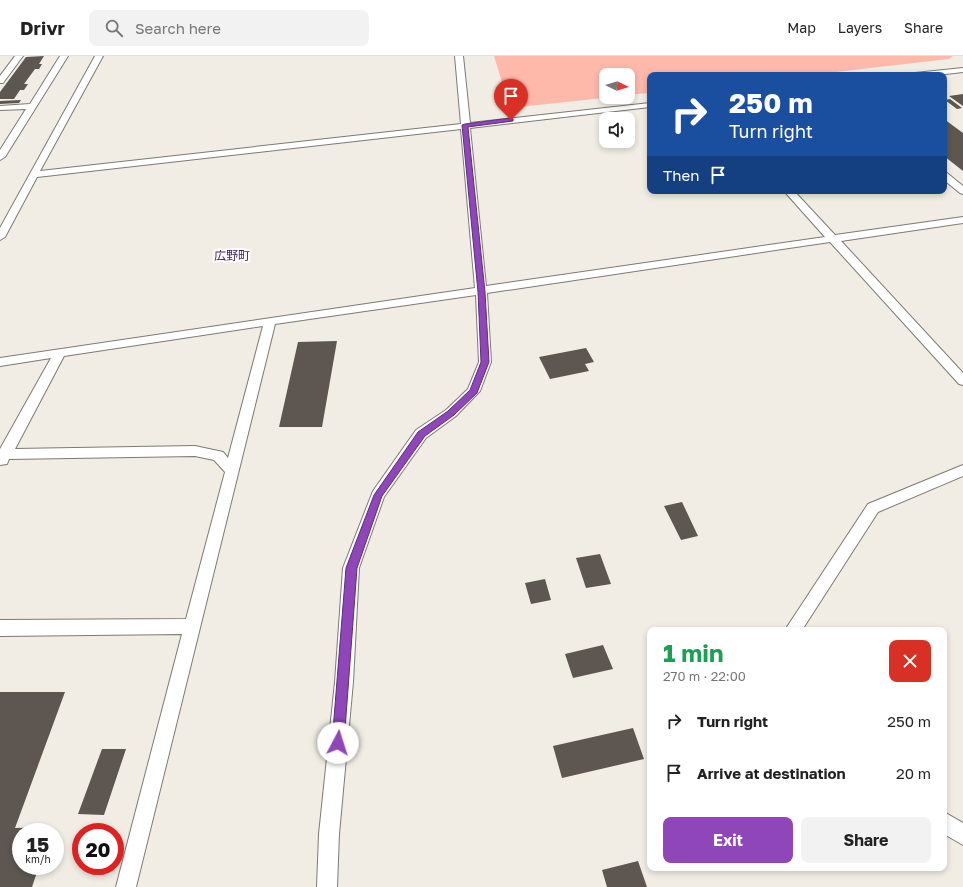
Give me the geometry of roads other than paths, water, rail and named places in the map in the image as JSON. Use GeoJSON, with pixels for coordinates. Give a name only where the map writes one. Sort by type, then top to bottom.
{"type":"FeatureCollection","features":[{"type":"Feature","properties":{"kind":"lane"},"geometry":{"type":"LineString","coordinates":[[0,81],[19,56]]}},
{"type":"Feature","properties":{"kind":"lane"},"geometry":{"type":"LineString","coordinates":[[0,157],[64,56]]}},
{"type":"Feature","properties":{"kind":"lane"},"geometry":{"type":"LineString","coordinates":[[0,237],[99,56]]}},
{"type":"Feature","properties":{"kind":"lane"},"geometry":{"type":"LineString","coordinates":[[327,887],[329,834],[344,682],[352,568],[378,495],[422,434],[451,413],[474,391],[485,362],[482,292],[459,56]]}},
{"type":"Feature","properties":{"kind":"lane"},"geometry":{"type":"LineString","coordinates":[[944,72],[963,70]]}},
{"type":"Feature","properties":{"kind":"lane"},"geometry":{"type":"LineString","coordinates":[[34,175],[647,105]]}},
{"type":"Feature","properties":{"kind":"lane"},"geometry":{"type":"LineString","coordinates":[[0,108],[32,106]]}},
{"type":"Feature","properties":{"kind":"lane"},"geometry":{"type":"LineString","coordinates":[[947,178],[963,191]]}},
{"type":"Feature","properties":{"kind":"lane"},"geometry":{"type":"LineString","coordinates":[[792,194],[963,381]]}},
{"type":"Feature","properties":{"kind":"lane"},"geometry":{"type":"LineString","coordinates":[[0,362],[963,220]]}},
{"type":"Feature","properties":{"kind":"lane"},"geometry":{"type":"LineString","coordinates":[[126,887],[270,321]]}},
{"type":"Feature","properties":{"kind":"lane"},"geometry":{"type":"LineString","coordinates":[[2,458],[60,353]]}},
{"type":"Feature","properties":{"kind":"lane"},"geometry":{"type":"LineString","coordinates":[[2,458],[196,451],[218,456],[232,471]]}},
{"type":"Feature","properties":{"kind":"lane"},"geometry":{"type":"LineString","coordinates":[[795,627],[873,508],[963,470]]}},
{"type":"Feature","properties":{"kind":"lane"},"geometry":{"type":"LineString","coordinates":[[0,628],[192,626]]}},
{"type":"Feature","properties":{"kind":"lane"},"geometry":{"type":"LineString","coordinates":[[947,824],[963,835]]}},
{"type":"Feature","properties":{"kind":"district","name":"広野町"},"geometry":{"type":"Point","coordinates":[232,256]}}]}
